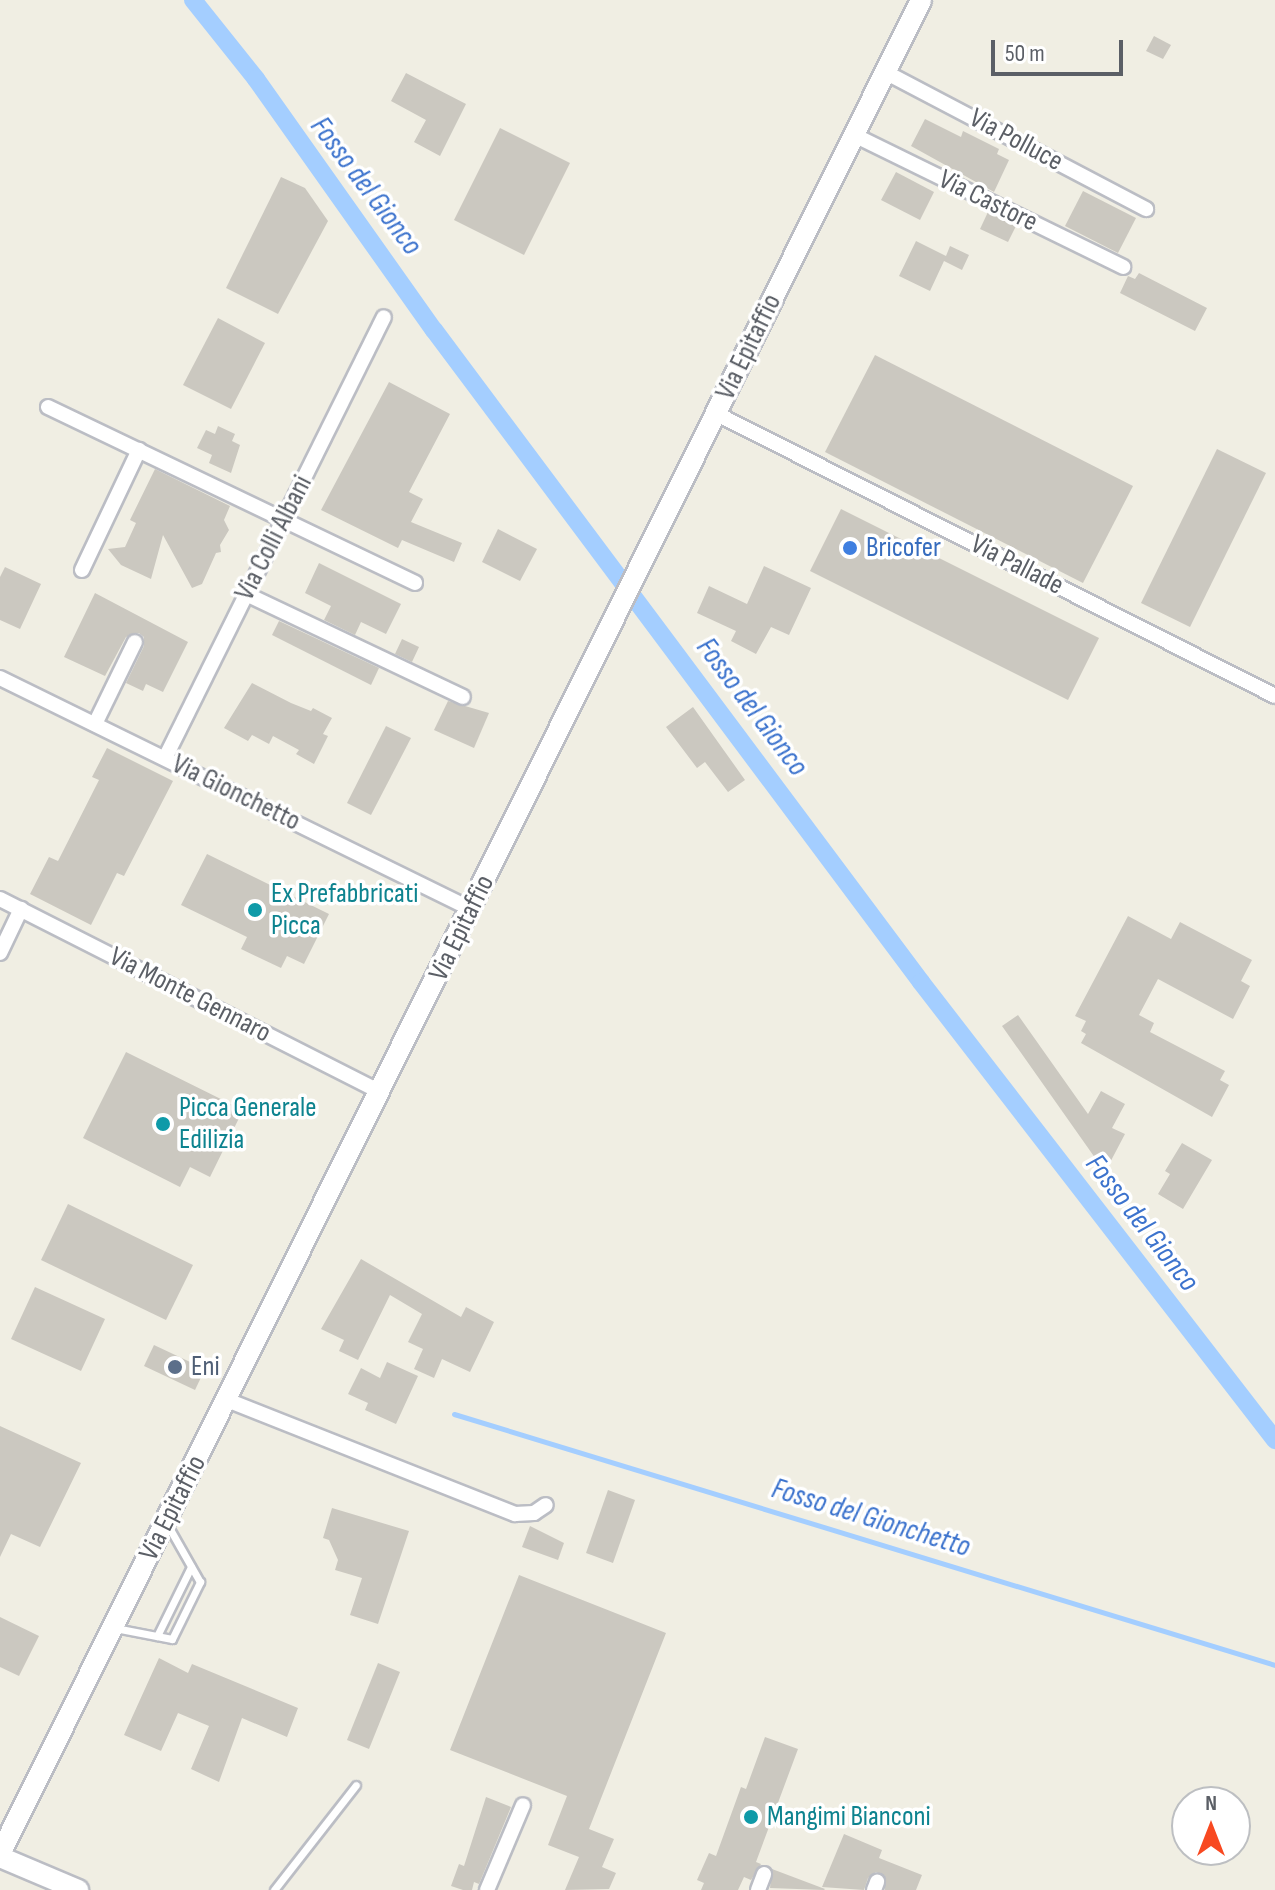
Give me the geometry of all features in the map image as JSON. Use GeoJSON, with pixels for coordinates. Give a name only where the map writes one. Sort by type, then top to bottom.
{"type":"FeatureCollection","features":[{"type":"Feature","properties":{"kind":"main road","name":"Via Epitaffio"},"geometry":{"type":"LineString","coordinates":[[0,1856],[921,0]]}},
{"type":"Feature","properties":{"kind":"main road"},"geometry":{"type":"LineString","coordinates":[[0,1856],[78,1890]]}},
{"type":"Feature","properties":{"kind":"street","name":"Via Polluce"},"geometry":{"type":"LineString","coordinates":[[885,72],[1146,209]]}},
{"type":"Feature","properties":{"kind":"street","name":"Via Castore"},"geometry":{"type":"LineString","coordinates":[[854,135],[1123,267]]}},
{"type":"Feature","properties":{"kind":"street","name":"Via Colli Albani"},"geometry":{"type":"LineString","coordinates":[[165,758],[384,317]]}},
{"type":"Feature","properties":{"kind":"street"},"geometry":{"type":"LineString","coordinates":[[48,407],[415,583]]}},
{"type":"Feature","properties":{"kind":"street","name":"Via Pallade"},"geometry":{"type":"LineString","coordinates":[[715,413],[1275,696]]}},
{"type":"Feature","properties":{"kind":"street"},"geometry":{"type":"LineString","coordinates":[[82,570],[139,450]]}},
{"type":"Feature","properties":{"kind":"street"},"geometry":{"type":"LineString","coordinates":[[246,594],[463,697]]}},
{"type":"Feature","properties":{"kind":"street"},"geometry":{"type":"LineString","coordinates":[[95,724],[135,642]]}},
{"type":"Feature","properties":{"kind":"street","name":"Via Gionchetto"},"geometry":{"type":"LineString","coordinates":[[0,678],[471,909]]}},
{"type":"Feature","properties":{"kind":"street","name":"Via Monte Gennaro"},"geometry":{"type":"LineString","coordinates":[[0,899],[380,1092]]}},
{"type":"Feature","properties":{"kind":"street"},"geometry":{"type":"LineString","coordinates":[[0,953],[21,909]]}},
{"type":"Feature","properties":{"kind":"street"},"geometry":{"type":"LineString","coordinates":[[227,1400],[515,1514],[534,1513],[546,1505]]}},
{"type":"Feature","properties":{"kind":"street"},"geometry":{"type":"LineString","coordinates":[[487,1890],[523,1805]]}},
{"type":"Feature","properties":{"kind":"street"},"geometry":{"type":"LineString","coordinates":[[758,1890],[764,1874]]}},
{"type":"Feature","properties":{"kind":"lane"},"geometry":{"type":"LineString","coordinates":[[113,1627],[172,1639],[200,1582],[166,1521]]}},
{"type":"Feature","properties":{"kind":"lane"},"geometry":{"type":"LineString","coordinates":[[157,1636],[191,1567]]}},
{"type":"Feature","properties":{"kind":"lane"},"geometry":{"type":"LineString","coordinates":[[274,1890],[356,1785]]}},
{"type":"Feature","properties":{"kind":"building"},"geometry":{"type":"Polygon","coordinates":[[[1154,36],[1171,45],[1163,59],[1146,51],[1154,36]]]}},
{"type":"Feature","properties":{"kind":"building"},"geometry":{"type":"Polygon","coordinates":[[[406,73],[466,104],[440,156],[414,142],[426,120],[391,101],[406,73]]]}},
{"type":"Feature","properties":{"kind":"building"},"geometry":{"type":"Polygon","coordinates":[[[925,119],[961,137],[963,131],[999,149],[997,154],[1009,160],[994,192],[911,146],[925,119]]]}},
{"type":"Feature","properties":{"kind":"building"},"geometry":{"type":"Polygon","coordinates":[[[500,128],[570,163],[524,255],[454,220],[500,128]]]}},
{"type":"Feature","properties":{"kind":"building"},"geometry":{"type":"Polygon","coordinates":[[[896,172],[934,192],[920,220],[881,200],[896,172]]]}},
{"type":"Feature","properties":{"kind":"building"},"geometry":{"type":"Polygon","coordinates":[[[281,177],[305,188],[328,221],[278,314],[226,288],[281,177]]]}},
{"type":"Feature","properties":{"kind":"building"},"geometry":{"type":"Polygon","coordinates":[[[1083,191],[1136,218],[1118,253],[1065,226],[1083,191]]]}},
{"type":"Feature","properties":{"kind":"building"},"geometry":{"type":"Polygon","coordinates":[[[988,212],[1016,226],[1008,242],[980,229],[988,212]]]}},
{"type":"Feature","properties":{"kind":"building"},"geometry":{"type":"Polygon","coordinates":[[[916,241],[946,256],[950,246],[969,255],[962,270],[944,261],[930,291],[899,276],[916,241]]]}},
{"type":"Feature","properties":{"kind":"building"},"geometry":{"type":"Polygon","coordinates":[[[1139,273],[1207,308],[1195,331],[1120,293],[1128,276],[1135,279],[1139,273]]]}},
{"type":"Feature","properties":{"kind":"building"},"geometry":{"type":"Polygon","coordinates":[[[218,318],[265,343],[231,409],[183,385],[218,318]]]}},
{"type":"Feature","properties":{"kind":"building"},"geometry":{"type":"Polygon","coordinates":[[[875,355],[1133,486],[1083,583],[825,452],[875,355]]]}},
{"type":"Feature","properties":{"kind":"building"},"geometry":{"type":"Polygon","coordinates":[[[389,382],[450,414],[409,492],[423,499],[411,522],[462,543],[454,562],[402,540],[398,548],[321,510],[389,382]]]}},
{"type":"Feature","properties":{"kind":"building"},"geometry":{"type":"Polygon","coordinates":[[[218,426],[235,434],[232,441],[240,445],[231,473],[209,463],[212,455],[197,448],[206,430],[215,434],[218,426]]]}},
{"type":"Feature","properties":{"kind":"building"},"geometry":{"type":"Polygon","coordinates":[[[1217,449],[1266,473],[1190,627],[1141,603],[1217,449]]]}},
{"type":"Feature","properties":{"kind":"building"},"geometry":{"type":"Polygon","coordinates":[[[155,469],[230,506],[224,520],[229,530],[220,545],[221,552],[216,553],[202,584],[192,588],[163,535],[151,579],[121,565],[108,549],[125,547],[136,523],[130,520],[155,469]]]}},
{"type":"Feature","properties":{"kind":"building"},"geometry":{"type":"Polygon","coordinates":[[[841,509],[1099,638],[1068,700],[810,571],[841,509]]]}},
{"type":"Feature","properties":{"kind":"building"},"geometry":{"type":"Polygon","coordinates":[[[498,529],[537,549],[520,581],[482,562],[498,529]]]}},
{"type":"Feature","properties":{"kind":"building"},"geometry":{"type":"Polygon","coordinates":[[[319,563],[401,604],[386,634],[361,622],[355,635],[324,620],[331,606],[305,593],[319,563]]]}},
{"type":"Feature","properties":{"kind":"building"},"geometry":{"type":"Polygon","coordinates":[[[764,566],[811,588],[789,635],[771,627],[756,654],[731,641],[736,631],[697,613],[709,586],[747,604],[764,566]]]}},
{"type":"Feature","properties":{"kind":"building"},"geometry":{"type":"Polygon","coordinates":[[[5,567],[41,584],[20,629],[0,620],[0,577],[5,567]]]}},
{"type":"Feature","properties":{"kind":"building"},"geometry":{"type":"Polygon","coordinates":[[[95,593],[188,642],[163,692],[146,684],[143,691],[126,683],[144,646],[144,637],[139,633],[126,637],[105,676],[64,657],[95,593]]]}},
{"type":"Feature","properties":{"kind":"building"},"geometry":{"type":"Polygon","coordinates":[[[279,621],[379,668],[371,685],[272,635],[279,621]]]}},
{"type":"Feature","properties":{"kind":"building"},"geometry":{"type":"Polygon","coordinates":[[[402,639],[419,647],[412,662],[395,654],[402,639]]]}},
{"type":"Feature","properties":{"kind":"building"},"geometry":{"type":"Polygon","coordinates":[[[252,683],[291,703],[311,711],[313,708],[332,718],[323,734],[328,736],[314,764],[296,754],[299,750],[273,736],[269,744],[252,735],[248,741],[224,728],[252,683]]]}},
{"type":"Feature","properties":{"kind":"building"},"geometry":{"type":"Polygon","coordinates":[[[448,701],[489,713],[474,748],[434,730],[448,701]]]}},
{"type":"Feature","properties":{"kind":"building"},"geometry":{"type":"Polygon","coordinates":[[[693,707],[745,780],[728,792],[705,762],[697,768],[666,727],[693,707]]]}},
{"type":"Feature","properties":{"kind":"building"},"geometry":{"type":"Polygon","coordinates":[[[386,726],[411,738],[371,815],[347,803],[386,726]]]}},
{"type":"Feature","properties":{"kind":"building"},"geometry":{"type":"Polygon","coordinates":[[[107,748],[173,781],[124,876],[117,873],[91,925],[30,894],[49,857],[58,861],[99,780],[92,777],[107,748]]]}},
{"type":"Feature","properties":{"kind":"building","name":"Ex Prefabbricati Picca"},"geometry":{"type":"Polygon","coordinates":[[[207,854],[329,914],[304,964],[287,956],[281,968],[241,949],[247,937],[181,905],[207,854]]]}},
{"type":"Feature","properties":{"kind":"building"},"geometry":{"type":"Polygon","coordinates":[[[1128,916],[1171,939],[1180,922],[1252,960],[1241,981],[1250,986],[1233,1019],[1158,979],[1139,1015],[1154,1023],[1150,1032],[1225,1071],[1220,1080],[1229,1085],[1212,1117],[1081,1043],[1086,1034],[1081,1031],[1086,1021],[1075,1016],[1128,916]]]}},
{"type":"Feature","properties":{"kind":"building"},"geometry":{"type":"Polygon","coordinates":[[[1018,1015],[1088,1114],[1101,1091],[1125,1104],[1112,1128],[1125,1134],[1105,1172],[1002,1026],[1018,1015]]]}},
{"type":"Feature","properties":{"kind":"building","name":"Picca Generale Edilizia"},"geometry":{"type":"Polygon","coordinates":[[[126,1052],[243,1110],[210,1177],[190,1167],[180,1187],[83,1138],[126,1052]]]}},
{"type":"Feature","properties":{"kind":"building"},"geometry":{"type":"Polygon","coordinates":[[[1182,1143],[1212,1160],[1183,1209],[1158,1194],[1170,1174],[1165,1171],[1182,1143]]]}},
{"type":"Feature","properties":{"kind":"building"},"geometry":{"type":"Polygon","coordinates":[[[68,1204],[193,1265],[166,1320],[41,1260],[68,1204]]]}},
{"type":"Feature","properties":{"kind":"building"},"geometry":{"type":"Polygon","coordinates":[[[361,1259],[461,1317],[466,1307],[494,1322],[470,1372],[442,1359],[434,1378],[414,1369],[423,1349],[408,1342],[422,1314],[390,1295],[358,1360],[339,1351],[344,1340],[321,1329],[361,1259]]]}},
{"type":"Feature","properties":{"kind":"building"},"geometry":{"type":"Polygon","coordinates":[[[35,1287],[105,1319],[81,1371],[11,1339],[35,1287]]]}},
{"type":"Feature","properties":{"kind":"building"},"geometry":{"type":"Polygon","coordinates":[[[154,1345],[205,1369],[195,1390],[144,1366],[154,1345]]]}},
{"type":"Feature","properties":{"kind":"building"},"geometry":{"type":"Polygon","coordinates":[[[387,1362],[418,1376],[396,1424],[365,1410],[368,1403],[348,1394],[361,1368],[380,1378],[387,1362]]]}},
{"type":"Feature","properties":{"kind":"building"},"geometry":{"type":"Polygon","coordinates":[[[0,1426],[81,1463],[40,1547],[11,1534],[0,1557],[0,1426]]]}},
{"type":"Feature","properties":{"kind":"building"},"geometry":{"type":"Polygon","coordinates":[[[608,1490],[635,1500],[613,1563],[586,1553],[608,1490]]]}},
{"type":"Feature","properties":{"kind":"building"},"geometry":{"type":"Polygon","coordinates":[[[332,1508],[409,1531],[378,1624],[350,1615],[362,1578],[335,1570],[338,1560],[329,1540],[323,1538],[332,1508]]]}},
{"type":"Feature","properties":{"kind":"building"},"geometry":{"type":"Polygon","coordinates":[[[530,1526],[564,1543],[558,1560],[522,1547],[530,1526]]]}},
{"type":"Feature","properties":{"kind":"building"},"geometry":{"type":"Polygon","coordinates":[[[519,1575],[666,1633],[589,1829],[614,1839],[602,1867],[616,1873],[609,1889],[565,1890],[579,1857],[548,1845],[567,1796],[450,1750],[519,1575]]]}},
{"type":"Feature","properties":{"kind":"building"},"geometry":{"type":"Polygon","coordinates":[[[0,1617],[39,1636],[19,1676],[0,1667],[0,1617]]]}},
{"type":"Feature","properties":{"kind":"building"},"geometry":{"type":"Polygon","coordinates":[[[159,1658],[188,1673],[192,1664],[298,1708],[287,1737],[242,1718],[219,1782],[191,1769],[209,1726],[178,1713],[161,1751],[124,1735],[159,1658]]]}},
{"type":"Feature","properties":{"kind":"building"},"geometry":{"type":"Polygon","coordinates":[[[378,1663],[400,1672],[369,1749],[347,1740],[378,1663]]]}},
{"type":"Feature","properties":{"kind":"building","name":"Mangimi Bianconi"},"geometry":{"type":"Polygon","coordinates":[[[765,1737],[798,1749],[756,1862],[761,1864],[751,1880],[744,1877],[738,1890],[701,1890],[704,1883],[697,1880],[709,1853],[716,1856],[741,1787],[746,1789],[765,1737]]]}},
{"type":"Feature","properties":{"kind":"building"},"geometry":{"type":"Polygon","coordinates":[[[486,1797],[511,1807],[479,1884],[474,1882],[472,1890],[463,1890],[451,1886],[459,1864],[464,1866],[486,1797]]]}},
{"type":"Feature","properties":{"kind":"building"},"geometry":{"type":"Polygon","coordinates":[[[844,1834],[882,1850],[879,1858],[922,1875],[916,1890],[885,1890],[885,1876],[876,1872],[868,1878],[864,1890],[822,1887],[844,1834]]]}},
{"type":"Feature","properties":{"kind":"building"},"geometry":{"type":"Polygon","coordinates":[[[772,1869],[825,1889],[770,1888],[772,1869]]]}},
{"type":"Feature","properties":{"kind":"waterway","name":"Fosso del Gionco"},"geometry":{"type":"LineString","coordinates":[[193,0],[256,79],[434,330],[921,982],[1275,1440]]}},
{"type":"Feature","properties":{"kind":"waterway","name":"Fosso del Gionchetto"},"geometry":{"type":"LineString","coordinates":[[454,1414],[1275,1665]]}},
{"type":"Feature","properties":{"kind":"place","name":"Bricofer"},"geometry":{"type":"Point","coordinates":[850,548]}},
{"type":"Feature","properties":{"kind":"place","name":"Ex Prefabbricati Picca"},"geometry":{"type":"Point","coordinates":[255,910]}},
{"type":"Feature","properties":{"kind":"place","name":"Picca Generale Edilizia"},"geometry":{"type":"Point","coordinates":[163,1124]}},
{"type":"Feature","properties":{"kind":"place","name":"Eni"},"geometry":{"type":"Point","coordinates":[175,1367]}},
{"type":"Feature","properties":{"kind":"place","name":"Mangimi Bianconi"},"geometry":{"type":"Point","coordinates":[751,1817]}}]}
